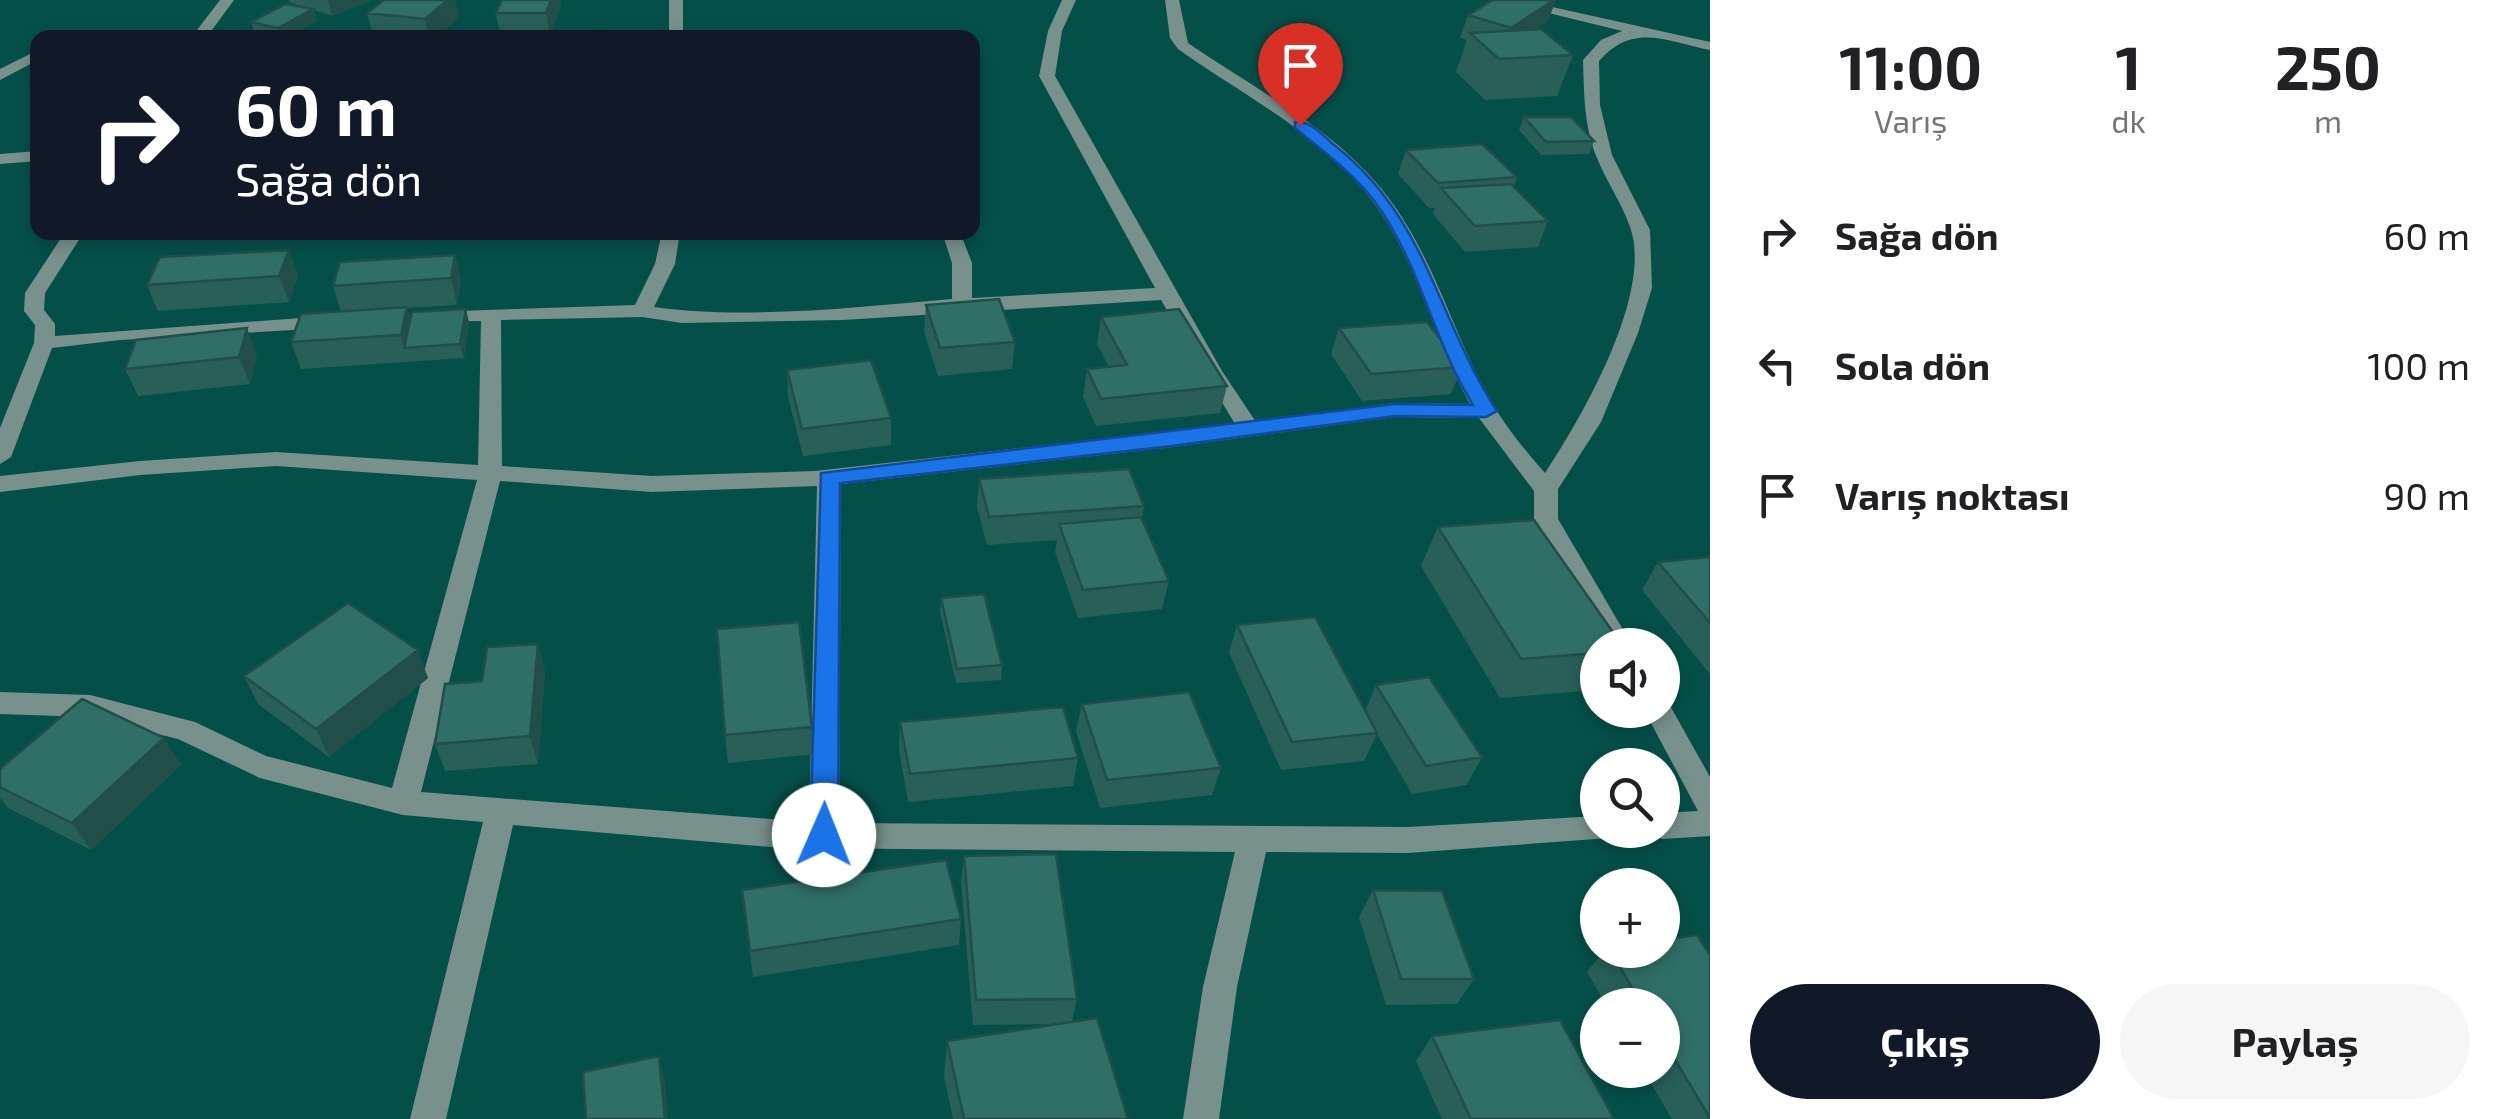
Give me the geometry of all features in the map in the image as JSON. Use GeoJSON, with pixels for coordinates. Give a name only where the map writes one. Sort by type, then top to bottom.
{"type":"FeatureCollection","features":[{"type":"Feature","properties":{"kind":"street"},"geometry":{"type":"LineString","coordinates":[[204,30],[227,0]]}},
{"type":"Feature","properties":{"kind":"street"},"geometry":{"type":"LineString","coordinates":[[676,0],[676,30]]}},
{"type":"Feature","properties":{"kind":"street"},"geometry":{"type":"LineString","coordinates":[[1069,0],[1055,31],[1046,76],[1212,372],[1249,428]]}},
{"type":"Feature","properties":{"kind":"street"},"geometry":{"type":"LineString","coordinates":[[1172,0],[1177,38],[1183,46],[1324,142],[1380,198],[1410,244],[1472,389],[1515,455],[1546,490]]}},
{"type":"Feature","properties":{"kind":"street"},"geometry":{"type":"LineString","coordinates":[[1502,0],[1710,46]]}},
{"type":"Feature","properties":{"kind":"street"},"geometry":{"type":"LineString","coordinates":[[1609,628],[1546,519],[1546,490],[1590,422],[1628,333],[1642,288],[1641,230],[1604,154],[1592,105],[1591,60],[1606,43],[1638,29]]}},
{"type":"Feature","properties":{"kind":"street"},"geometry":{"type":"LineString","coordinates":[[0,75],[30,58]]}},
{"type":"Feature","properties":{"kind":"street"},"geometry":{"type":"LineString","coordinates":[[0,159],[30,157]]}},
{"type":"Feature","properties":{"kind":"street"},"geometry":{"type":"LineString","coordinates":[[0,457],[44,343],[45,324],[34,312],[35,294],[71,240]]}},
{"type":"Feature","properties":{"kind":"street"},"geometry":{"type":"LineString","coordinates":[[642,311],[665,264],[670,240]]}},
{"type":"Feature","properties":{"kind":"street"},"geometry":{"type":"LineString","coordinates":[[954,240],[962,263],[962,304]]}},
{"type":"Feature","properties":{"kind":"street"},"geometry":{"type":"LineString","coordinates":[[413,317],[642,311],[682,317],[743,318],[1170,293]]}},
{"type":"Feature","properties":{"kind":"street"},"geometry":{"type":"LineString","coordinates":[[403,803],[490,474],[491,313]]}},
{"type":"Feature","properties":{"kind":"street"},"geometry":{"type":"LineString","coordinates":[[44,343],[120,334],[354,320]]}},
{"type":"Feature","properties":{"kind":"street"},"geometry":{"type":"LineString","coordinates":[[0,484],[276,459],[652,484],[829,478],[1395,410],[1486,411]]}},
{"type":"Feature","properties":{"kind":"street"},"geometry":{"type":"LineString","coordinates":[[824,835],[829,478]]}},
{"type":"Feature","properties":{"kind":"street"},"geometry":{"type":"LineString","coordinates":[[0,703],[90,706],[185,730],[260,766],[403,803],[824,835],[1408,840],[1580,830]]}},
{"type":"Feature","properties":{"kind":"street"},"geometry":{"type":"LineString","coordinates":[[1668,728],[1710,805]]}},
{"type":"Feature","properties":{"kind":"street"},"geometry":{"type":"LineString","coordinates":[[428,1119],[501,810]]}},
{"type":"Feature","properties":{"kind":"street"},"geometry":{"type":"LineString","coordinates":[[1680,825],[1710,823]]}},
{"type":"Feature","properties":{"kind":"street"},"geometry":{"type":"LineString","coordinates":[[1201,1119],[1220,987],[1253,840]]}},
{"type":"Feature","properties":{"kind":"building"},"geometry":{"type":"Polygon","coordinates":[[[384,0],[448,0],[425,19],[367,13],[384,0]]]}},
{"type":"Feature","properties":{"kind":"building"},"geometry":{"type":"Polygon","coordinates":[[[502,0],[551,0],[546,13],[496,13],[502,0]]]}},
{"type":"Feature","properties":{"kind":"building"},"geometry":{"type":"Polygon","coordinates":[[[1493,0],[1554,0],[1511,28],[1468,15],[1493,0]]]}},
{"type":"Feature","properties":{"kind":"building"},"geometry":{"type":"Polygon","coordinates":[[[286,4],[313,9],[278,28],[251,22],[286,4]]]}},
{"type":"Feature","properties":{"kind":"building"},"geometry":{"type":"Polygon","coordinates":[[[1541,29],[1573,55],[1499,59],[1470,33],[1541,29]]]}},
{"type":"Feature","properties":{"kind":"building"},"geometry":{"type":"Polygon","coordinates":[[[1524,117],[1571,117],[1594,141],[1546,142],[1524,117]]]}},
{"type":"Feature","properties":{"kind":"building"},"geometry":{"type":"Polygon","coordinates":[[[1482,144],[1517,177],[1438,183],[1406,150],[1482,144]]]}},
{"type":"Feature","properties":{"kind":"building"},"geometry":{"type":"Polygon","coordinates":[[[1511,184],[1548,221],[1475,226],[1441,188],[1511,184]]]}},
{"type":"Feature","properties":{"kind":"building"},"geometry":{"type":"Polygon","coordinates":[[[289,250],[279,276],[147,285],[160,257],[289,250]]]}},
{"type":"Feature","properties":{"kind":"building"},"geometry":{"type":"Polygon","coordinates":[[[455,255],[451,278],[333,286],[340,262],[455,255]]]}},
{"type":"Feature","properties":{"kind":"building"},"geometry":{"type":"Polygon","coordinates":[[[999,299],[1015,342],[940,348],[926,305],[999,299]]]}},
{"type":"Feature","properties":{"kind":"building"},"geometry":{"type":"Polygon","coordinates":[[[407,307],[401,335],[291,342],[301,314],[407,307]]]}},
{"type":"Feature","properties":{"kind":"building"},"geometry":{"type":"Polygon","coordinates":[[[466,309],[460,344],[404,348],[412,312],[466,309]]]}},
{"type":"Feature","properties":{"kind":"building"},"geometry":{"type":"Polygon","coordinates":[[[1179,309],[1227,386],[1101,399],[1087,369],[1127,365],[1101,317],[1179,309]]]}},
{"type":"Feature","properties":{"kind":"building"},"geometry":{"type":"Polygon","coordinates":[[[1427,322],[1462,367],[1371,374],[1339,328],[1427,322]]]}},
{"type":"Feature","properties":{"kind":"building"},"geometry":{"type":"Polygon","coordinates":[[[247,328],[239,357],[125,369],[136,340],[247,328]]]}},
{"type":"Feature","properties":{"kind":"building"},"geometry":{"type":"Polygon","coordinates":[[[871,360],[891,418],[802,429],[787,370],[871,360]]]}},
{"type":"Feature","properties":{"kind":"building"},"geometry":{"type":"Polygon","coordinates":[[[1129,469],[1144,506],[989,517],[979,479],[1129,469]]]}},
{"type":"Feature","properties":{"kind":"building"},"geometry":{"type":"Polygon","coordinates":[[[1141,517],[1169,581],[1083,590],[1059,524],[1141,517]]]}},
{"type":"Feature","properties":{"kind":"building"},"geometry":{"type":"Polygon","coordinates":[[[1534,520],[1610,628],[1580,628],[1580,654],[1521,659],[1438,527],[1534,520]]]}},
{"type":"Feature","properties":{"kind":"building"},"geometry":{"type":"Polygon","coordinates":[[[1710,557],[1710,623],[1658,562],[1710,557]]]}},
{"type":"Feature","properties":{"kind":"building"},"geometry":{"type":"Polygon","coordinates":[[[984,594],[1002,665],[957,669],[941,598],[984,594]]]}},
{"type":"Feature","properties":{"kind":"building"},"geometry":{"type":"Polygon","coordinates":[[[348,603],[418,650],[316,729],[244,676],[348,603]]]}},
{"type":"Feature","properties":{"kind":"building"},"geometry":{"type":"Polygon","coordinates":[[[1315,617],[1377,733],[1292,742],[1237,625],[1315,617]]]}},
{"type":"Feature","properties":{"kind":"building"},"geometry":{"type":"Polygon","coordinates":[[[799,622],[812,727],[725,735],[717,629],[799,622]]]}},
{"type":"Feature","properties":{"kind":"building"},"geometry":{"type":"Polygon","coordinates":[[[538,644],[530,736],[435,744],[445,684],[482,681],[487,647],[538,644]]]}},
{"type":"Feature","properties":{"kind":"building"},"geometry":{"type":"Polygon","coordinates":[[[1429,677],[1482,757],[1426,766],[1376,685],[1429,677]]]}},
{"type":"Feature","properties":{"kind":"building"},"geometry":{"type":"Polygon","coordinates":[[[1189,692],[1221,768],[1107,780],[1082,704],[1189,692]]]}},
{"type":"Feature","properties":{"kind":"building"},"geometry":{"type":"Polygon","coordinates":[[[82,699],[164,738],[72,823],[0,787],[0,769],[82,699]]]}},
{"type":"Feature","properties":{"kind":"building"},"geometry":{"type":"Polygon","coordinates":[[[1063,707],[1078,758],[910,774],[900,722],[1063,707]]]}},
{"type":"Feature","properties":{"kind":"building"},"geometry":{"type":"Polygon","coordinates":[[[1056,854],[1077,999],[976,1000],[964,856],[1056,854]]]}},
{"type":"Feature","properties":{"kind":"building"},"geometry":{"type":"Polygon","coordinates":[[[946,860],[961,919],[750,951],[742,890],[946,860]]]}},
{"type":"Feature","properties":{"kind":"building"},"geometry":{"type":"Polygon","coordinates":[[[1373,890],[1442,891],[1474,979],[1401,979],[1373,890]]]}},
{"type":"Feature","properties":{"kind":"building"},"geometry":{"type":"Polygon","coordinates":[[[1697,935],[1710,955],[1710,1118],[1680,1068],[1680,988],[1632,988],[1620,968],[1680,968],[1680,937],[1697,935]]]}},
{"type":"Feature","properties":{"kind":"building"},"geometry":{"type":"Polygon","coordinates":[[[1097,1018],[1128,1119],[964,1119],[947,1041],[1097,1018]]]}},
{"type":"Feature","properties":{"kind":"building"},"geometry":{"type":"Polygon","coordinates":[[[1560,1020],[1580,1057],[1580,1088],[1597,1088],[1614,1119],[1471,1119],[1432,1036],[1560,1020]]]}},
{"type":"Feature","properties":{"kind":"building"},"geometry":{"type":"Polygon","coordinates":[[[659,1056],[665,1119],[586,1119],[583,1072],[659,1056]]]}},
{"type":"Feature","properties":{"kind":"route"},"geometry":{"type":"LineString","coordinates":[[824,835],[829,478],[1172,440],[1395,410],[1486,411],[1472,389],[1410,244],[1380,198],[1346,161],[1300,125]]}}]}
